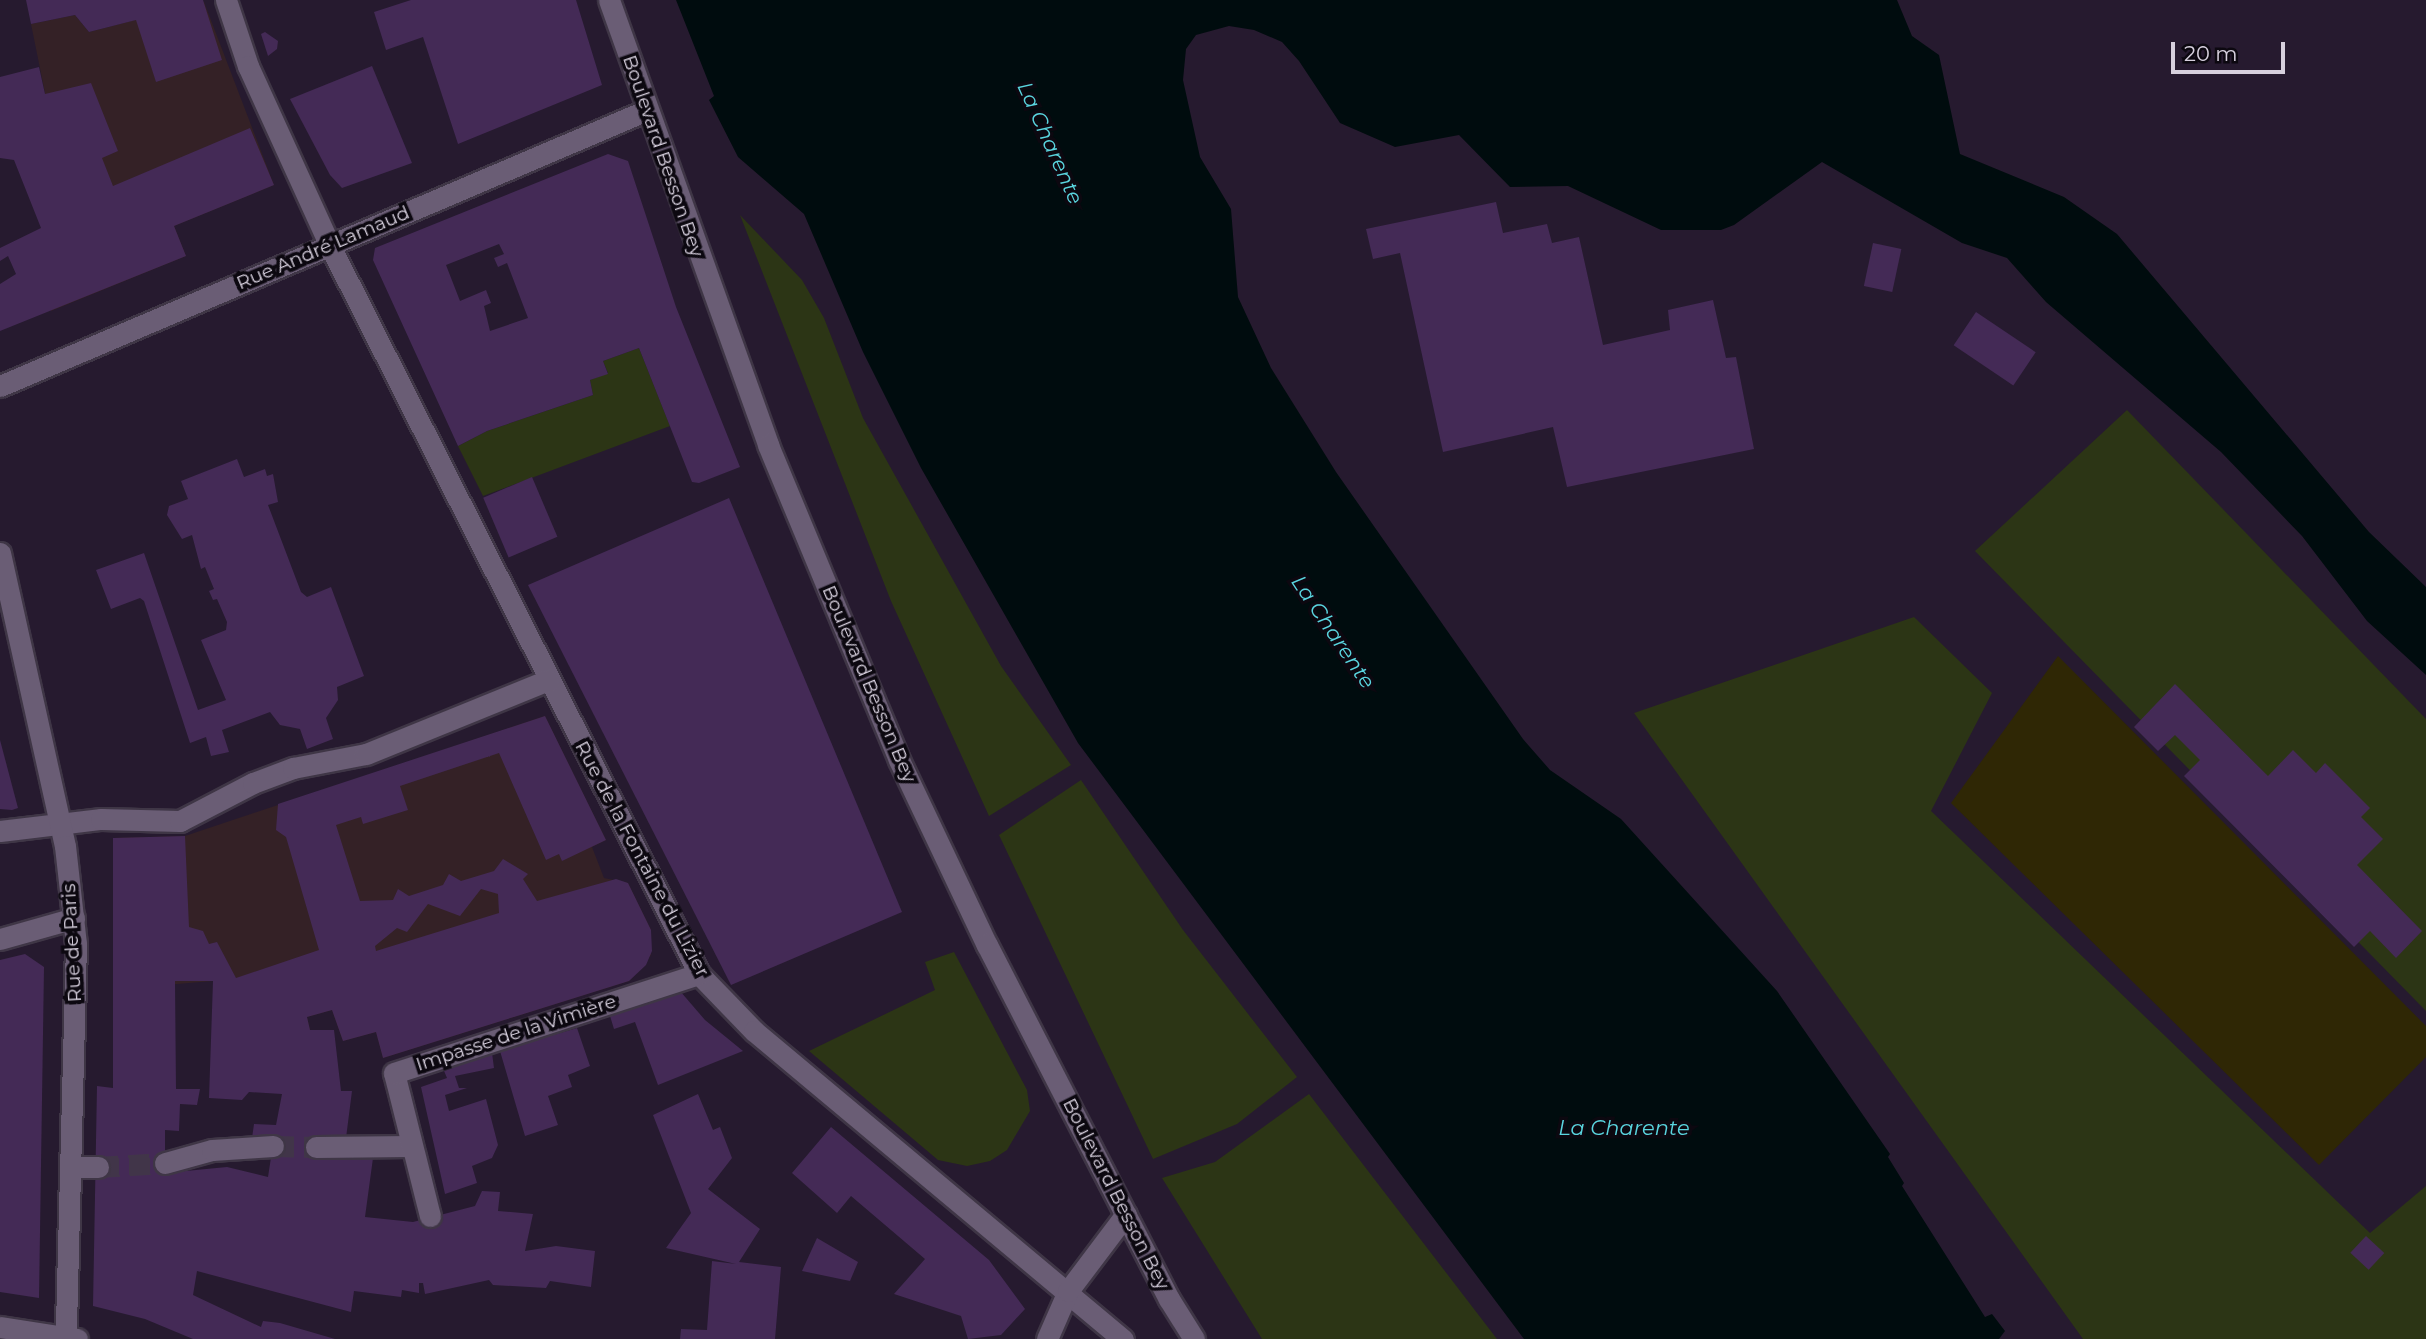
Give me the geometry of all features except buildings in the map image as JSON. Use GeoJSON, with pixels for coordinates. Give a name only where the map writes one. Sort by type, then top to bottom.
{"type":"FeatureCollection","features":[{"type":"Feature","properties":{"kind":"street","name":"Rue de la Fontaine du Lizier"},"geometry":{"type":"LineString","coordinates":[[226,0],[248,66],[330,246],[699,974],[754,1031],[1123,1339]]}},
{"type":"Feature","properties":{"kind":"street","name":"Boulevard Besson Bey"},"geometry":{"type":"LineString","coordinates":[[609,0],[768,445],[900,760],[987,945],[1125,1214],[1194,1339]]}},
{"type":"Feature","properties":{"kind":"street","name":"Rue André Lamaud"},"geometry":{"type":"LineString","coordinates":[[0,386],[647,110]]}},
{"type":"Feature","properties":{"kind":"street","name":"Rue de Paris"},"geometry":{"type":"LineString","coordinates":[[0,553],[61,823],[74,918],[70,1338]]}},
{"type":"Feature","properties":{"kind":"street"},"geometry":{"type":"LineString","coordinates":[[0,831],[101,819],[180,821],[263,779],[293,768],[366,754],[548,680]]}},
{"type":"Feature","properties":{"kind":"street"},"geometry":{"type":"LineString","coordinates":[[0,939],[74,918]]}},
{"type":"Feature","properties":{"kind":"street","name":"Impasse de la Vimière"},"geometry":{"type":"LineString","coordinates":[[430,1216],[394,1073],[699,974]]}},
{"type":"Feature","properties":{"kind":"street"},"geometry":{"type":"LineString","coordinates":[[165,1163],[212,1150],[273,1146]]}},
{"type":"Feature","properties":{"kind":"street"},"geometry":{"type":"LineString","coordinates":[[316,1147],[411,1146]]}},
{"type":"Feature","properties":{"kind":"street"},"geometry":{"type":"LineString","coordinates":[[73,1167],[97,1167]]}},
{"type":"Feature","properties":{"kind":"street"},"geometry":{"type":"LineString","coordinates":[[1047,1339],[1068,1292],[1125,1214]]}},
{"type":"Feature","properties":{"kind":"street"},"geometry":{"type":"LineString","coordinates":[[0,1326],[70,1338]]}},
{"type":"Feature","properties":{"kind":"shaded area"},"geometry":{"type":"Polygon","coordinates":[[[204,2],[274,185],[174,226],[186,256],[51,311],[30,267],[52,258],[45,93],[31,24],[75,15],[89,32],[204,2]]]}},
{"type":"Feature","properties":{"kind":"shaded area"},"geometry":{"type":"Polygon","coordinates":[[[545,716],[606,840],[592,847],[604,878],[628,883],[651,930],[651,955],[629,981],[383,1058],[376,1032],[343,1041],[332,1010],[307,1017],[310,1030],[213,1034],[213,981],[165,985],[116,959],[113,838],[185,836],[545,716]]]}},
{"type":"Feature","properties":{"kind":"green space"},"geometry":{"type":"Polygon","coordinates":[[[740,215],[802,280],[824,318],[863,418],[1001,666],[1071,765],[989,816],[891,601],[740,215]]]}},
{"type":"Feature","properties":{"kind":"green space"},"geometry":{"type":"Polygon","coordinates":[[[639,348],[670,426],[483,496],[458,446],[487,431],[593,395],[590,380],[608,373],[603,361],[639,348]]]}},
{"type":"Feature","properties":{"kind":"green space"},"geometry":{"type":"Polygon","coordinates":[[[2127,410],[2426,719],[2426,1011],[1975,551],[2127,410]]]}},
{"type":"Feature","properties":{"kind":"green space"},"geometry":{"type":"Polygon","coordinates":[[[1914,617],[1992,693],[1931,811],[2370,1233],[2426,1186],[2426,1339],[2083,1339],[1634,713],[1914,617]]]}},
{"type":"Feature","properties":{"kind":"green space"},"geometry":{"type":"Polygon","coordinates":[[[1081,780],[1183,930],[1297,1077],[1237,1124],[1153,1159],[999,835],[1081,780]]]}},
{"type":"Feature","properties":{"kind":"green space"},"geometry":{"type":"Polygon","coordinates":[[[954,952],[1027,1090],[1030,1111],[1007,1150],[990,1161],[967,1166],[938,1160],[809,1051],[935,990],[925,962],[954,952]]]}},
{"type":"Feature","properties":{"kind":"green space"},"geometry":{"type":"Polygon","coordinates":[[[1309,1094],[1497,1339],[1262,1339],[1162,1178],[1215,1162],[1309,1094]]]}},
{"type":"Feature","properties":{"kind":"sand"},"geometry":{"type":"Polygon","coordinates":[[[2058,656],[2426,1026],[2426,1057],[2319,1165],[1951,803],[2058,656]]]}},
{"type":"Feature","properties":{"kind":"water","name":"La Charente"},"geometry":{"type":"Polygon","coordinates":[[[676,0],[1897,0],[1912,36],[1939,55],[1960,154],[2064,197],[2117,234],[2369,532],[2426,587],[2426,675],[2367,621],[2302,536],[2221,452],[2046,302],[2007,258],[1962,243],[1822,162],[1734,225],[1721,230],[1661,230],[1568,186],[1510,187],[1459,135],[1395,147],[1340,123],[1299,61],[1282,42],[1254,30],[1229,26],[1196,35],[1186,49],[1183,80],[1200,157],[1231,209],[1238,297],[1271,368],[1336,472],[1523,739],[1550,770],[1621,819],[1777,991],[1890,1154],[1888,1157],[1904,1183],[1902,1186],[1985,1317],[1992,1314],[2005,1331],[1999,1339],[1524,1339],[1078,743],[921,468],[863,352],[804,214],[738,157],[709,100],[714,96],[676,0]]]}},
{"type":"Feature","properties":{"kind":"tunnel"},"geometry":{"type":"LineString","coordinates":[[273,1146],[316,1147]]}},
{"type":"Feature","properties":{"kind":"tunnel"},"geometry":{"type":"LineString","coordinates":[[98,1167],[165,1163]]}}]}
